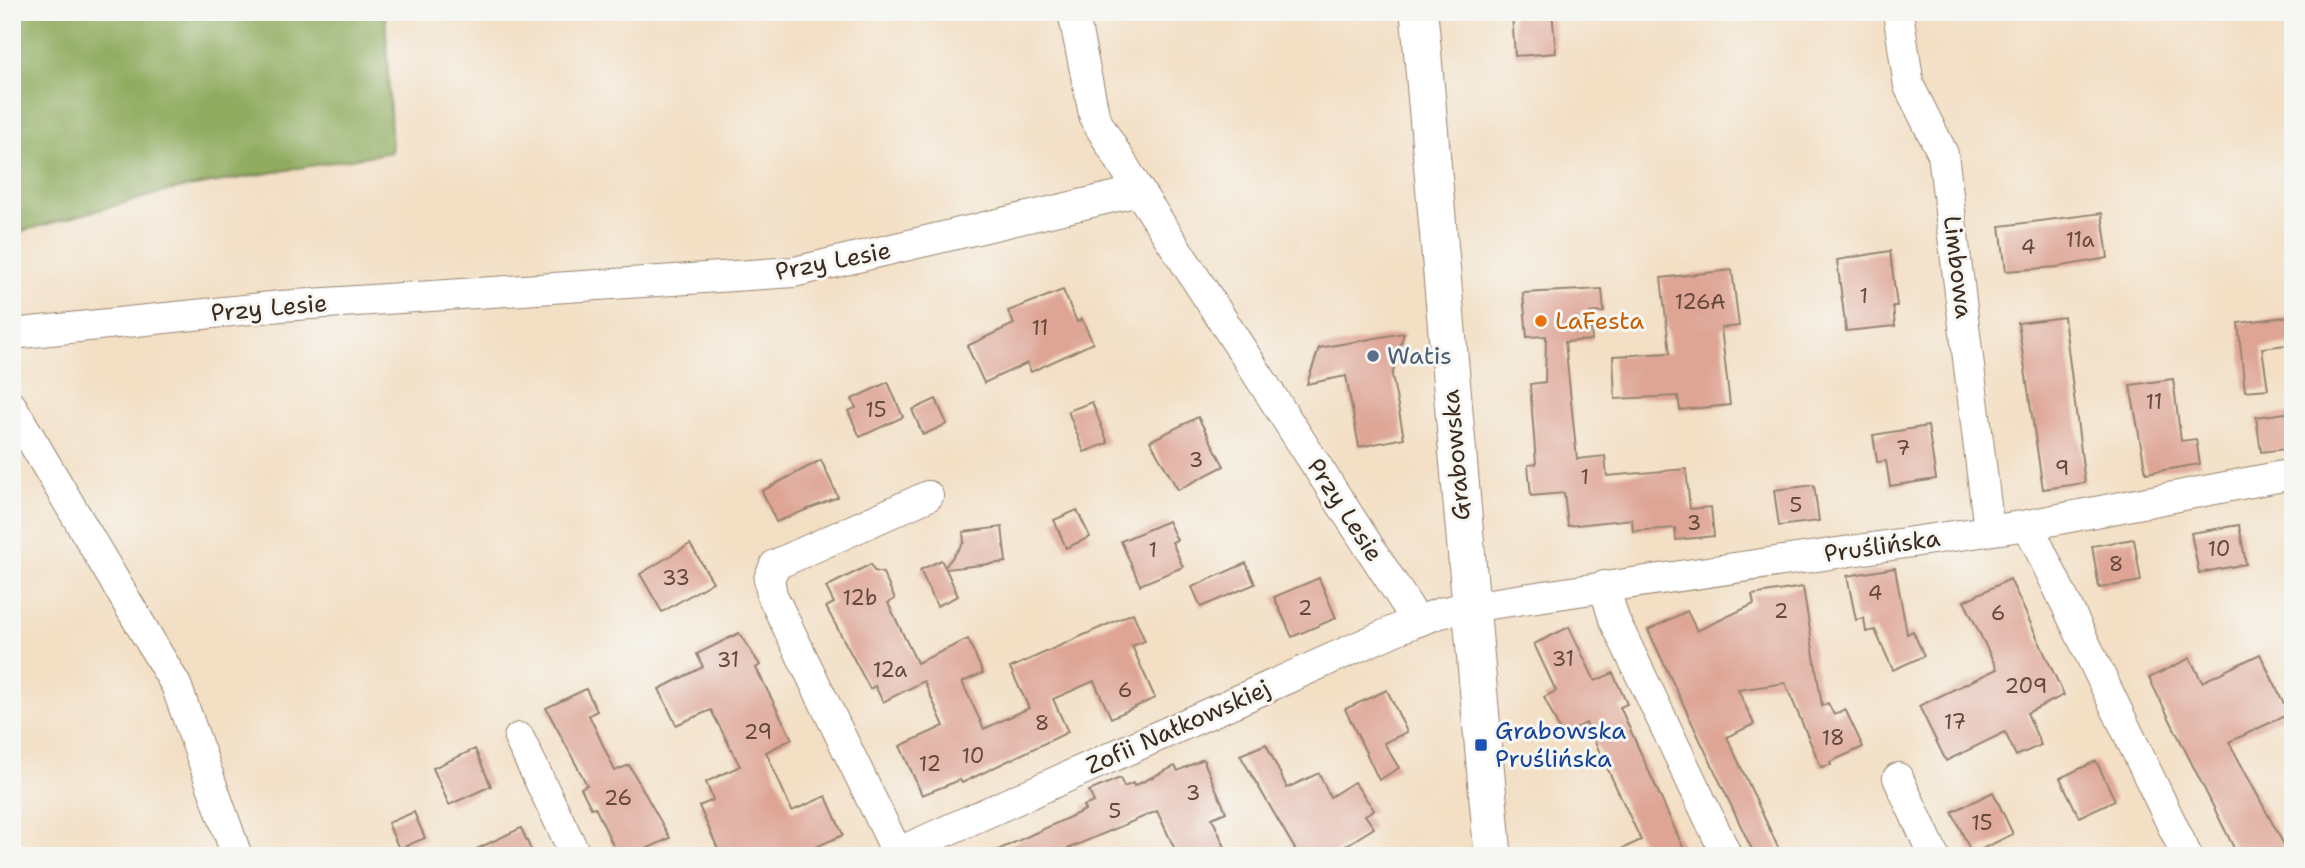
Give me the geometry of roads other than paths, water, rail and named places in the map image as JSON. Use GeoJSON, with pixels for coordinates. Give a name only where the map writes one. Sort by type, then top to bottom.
{"type":"FeatureCollection","features":[{"type":"Feature","properties":{"kind":"street"},"geometry":{"type":"LineString","coordinates":[[1073,12],[1095,119],[1139,191]]}},
{"type":"Feature","properties":{"kind":"street","name":"Grabowska"},"geometry":{"type":"LineString","coordinates":[[1419,12],[1469,607],[1493,856]]}},
{"type":"Feature","properties":{"kind":"street","name":"Limbowa"},"geometry":{"type":"LineString","coordinates":[[1898,12],[1909,86],[1943,153],[1989,530]]}},
{"type":"Feature","properties":{"kind":"street","name":"Przy Lesie"},"geometry":{"type":"LineString","coordinates":[[12,334],[281,306],[794,272],[1139,191],[1417,621]]}},
{"type":"Feature","properties":{"kind":"street"},"geometry":{"type":"LineString","coordinates":[[12,407],[176,685],[237,856]]}},
{"type":"Feature","properties":{"kind":"street","name":"Pruślińska"},"geometry":{"type":"LineString","coordinates":[[1469,607],[2028,525],[2293,474]]}},
{"type":"Feature","properties":{"kind":"street"},"geometry":{"type":"LineString","coordinates":[[893,854],[772,595],[769,579],[775,565],[928,496]]}},
{"type":"Feature","properties":{"kind":"street"},"geometry":{"type":"LineString","coordinates":[[2028,525],[2187,856]]}},
{"type":"Feature","properties":{"kind":"street"},"geometry":{"type":"LineString","coordinates":[[1604,586],[1614,618],[1727,856]]}},
{"type":"Feature","properties":{"kind":"street","name":"Zofii Nałkowskiej"},"geometry":{"type":"LineString","coordinates":[[893,854],[1417,621],[1469,607]]}},
{"type":"Feature","properties":{"kind":"street"},"geometry":{"type":"LineString","coordinates":[[519,738],[576,856]]}},
{"type":"Feature","properties":{"kind":"street"},"geometry":{"type":"LineString","coordinates":[[1898,778],[1934,856]]}},
{"type":"Feature","properties":{"kind":"place","name":"LaFesta"},"geometry":{"type":"Point","coordinates":[1541,321]}},
{"type":"Feature","properties":{"kind":"place","name":"Watis"},"geometry":{"type":"Point","coordinates":[1373,356]}},
{"type":"Feature","properties":{"kind":"place","name":"Grabowska Pruślińska"},"geometry":{"type":"Point","coordinates":[1481,745]}}]}
